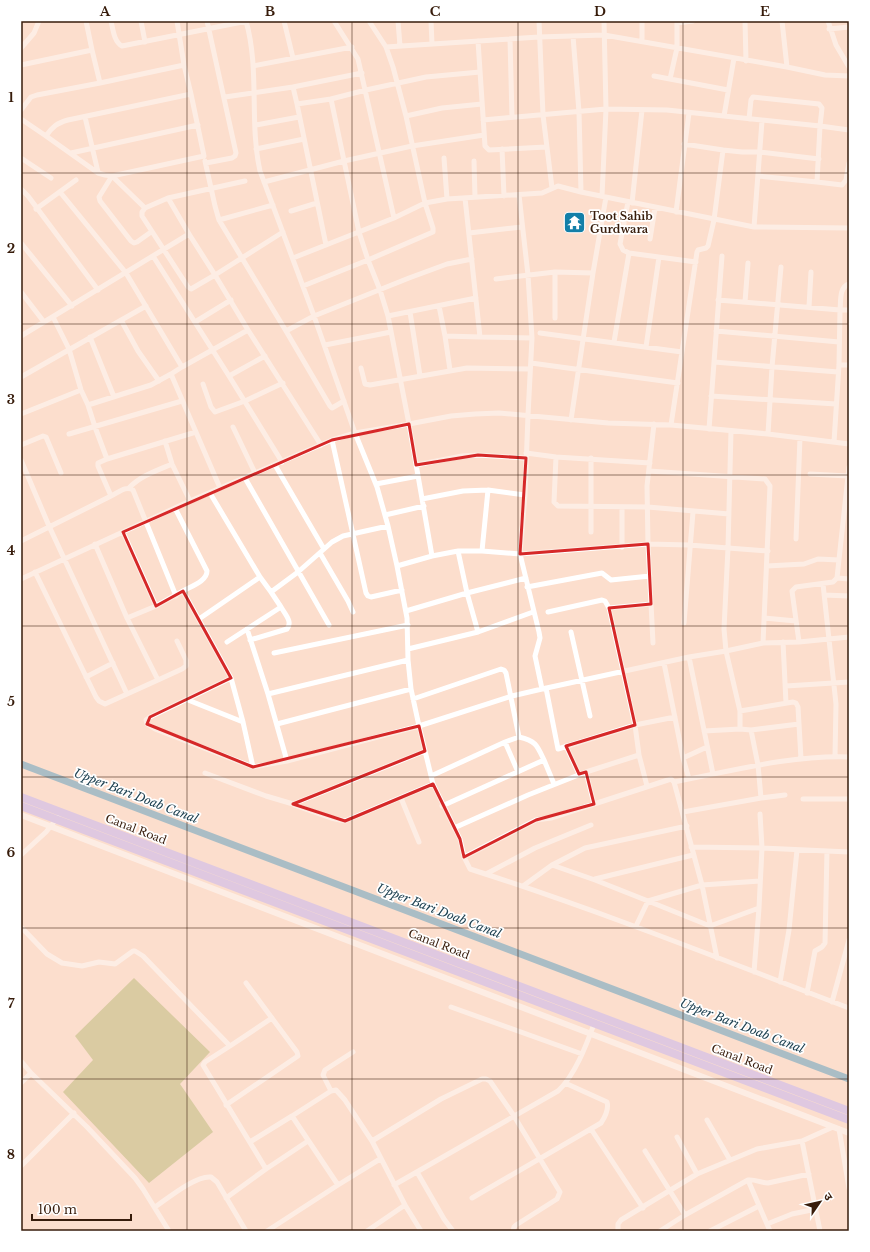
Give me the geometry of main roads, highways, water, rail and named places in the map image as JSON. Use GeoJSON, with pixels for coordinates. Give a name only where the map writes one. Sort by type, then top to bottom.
{"type":"FeatureCollection","features":[{"type":"Feature","properties":{"kind":"main road","name":"Canal Road"},"geometry":{"type":"LineString","coordinates":[[21,796],[849,1111]]}},
{"type":"Feature","properties":{"kind":"main road","name":"Canal Road"},"geometry":{"type":"LineString","coordinates":[[21,806],[54,823],[849,1120]]}},
{"type":"Feature","properties":{"kind":"waterway","name":"Upper Bari Doab Canal"},"geometry":{"type":"LineString","coordinates":[[21,764],[849,1079]]}},
{"type":"Feature","properties":{"kind":"place","name":"Toot Sahib Gurdwara"},"geometry":{"type":"Point","coordinates":[575,222]}}]}
